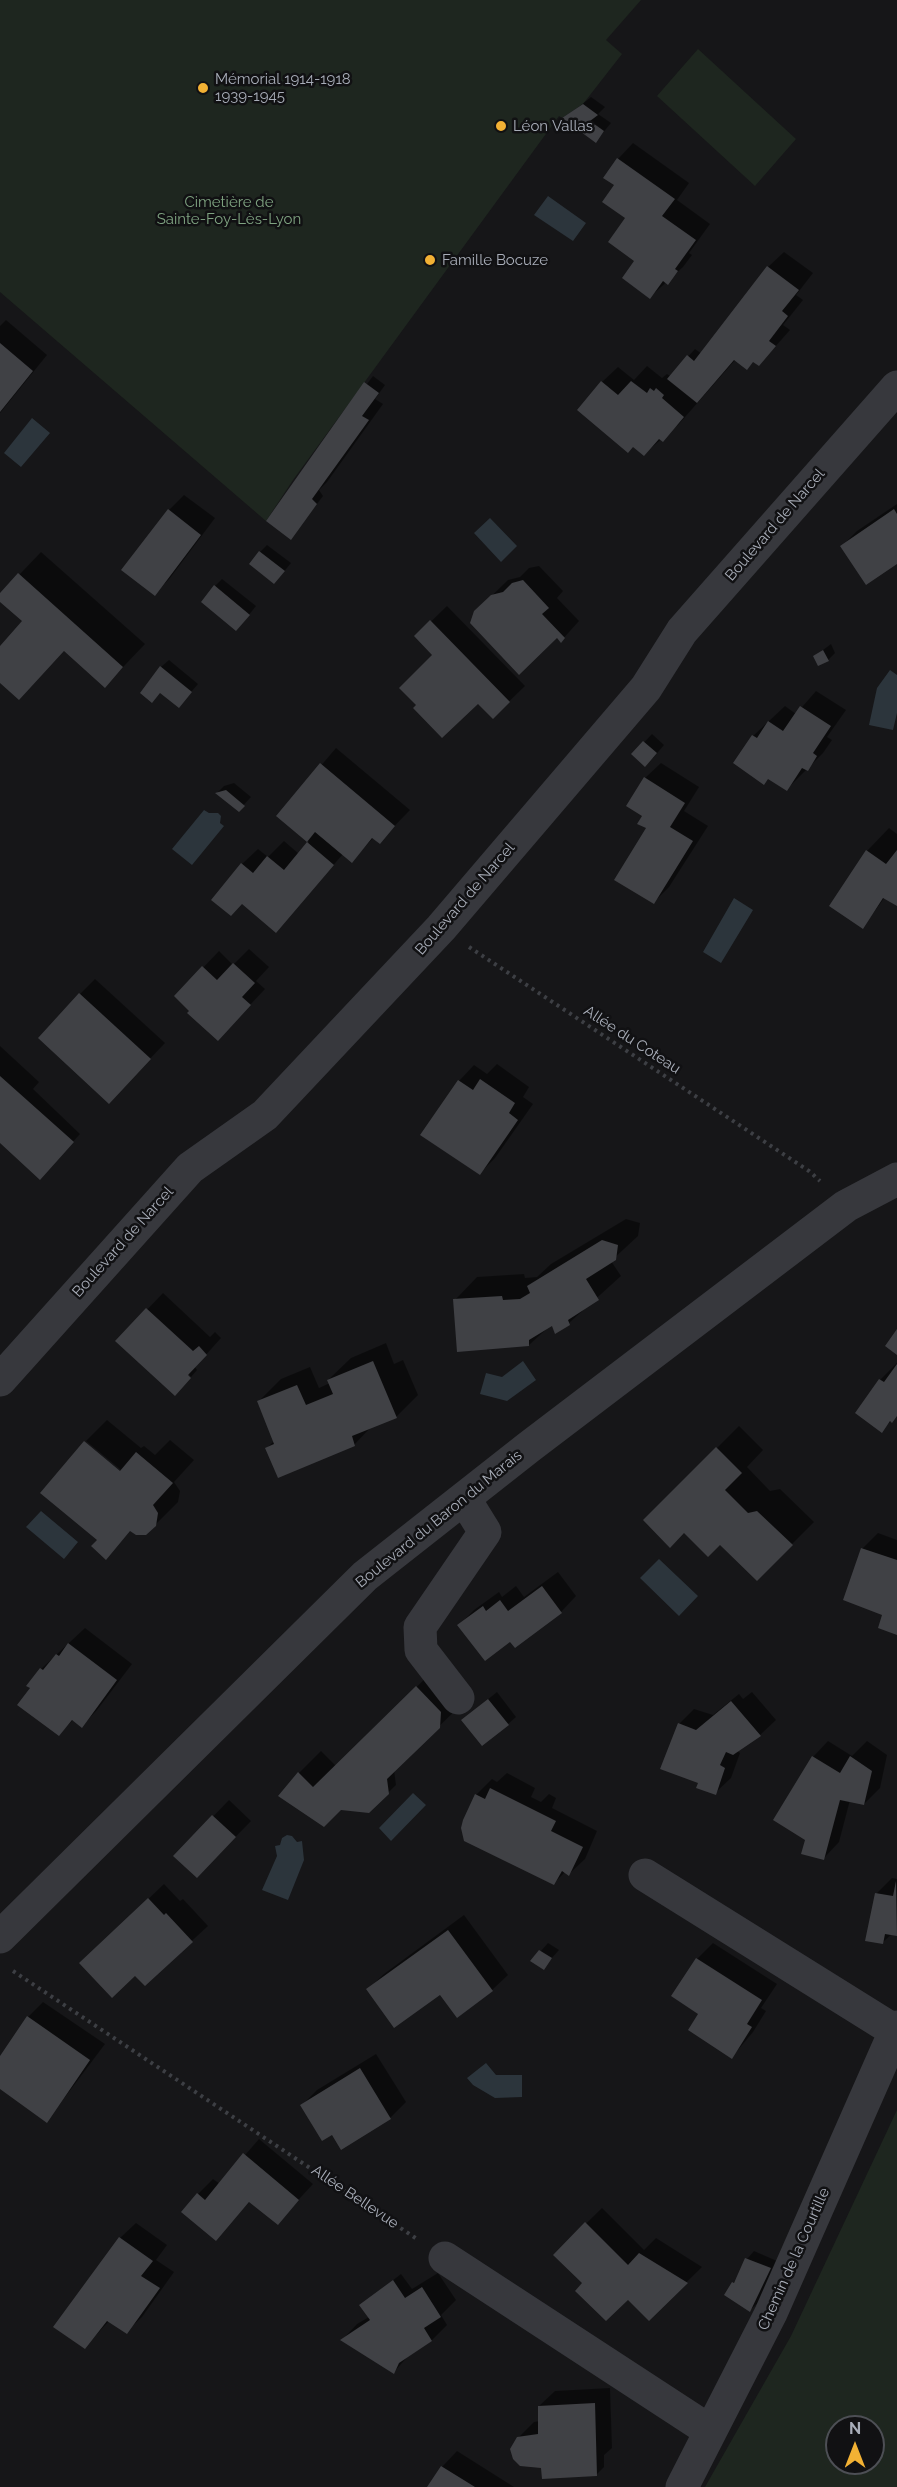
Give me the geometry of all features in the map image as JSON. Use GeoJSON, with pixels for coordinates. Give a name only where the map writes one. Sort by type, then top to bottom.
{"type":"FeatureCollection","features":[{"type":"Feature","properties":{"kind":"street","name":"Boulevard de Narcel"},"geometry":{"type":"LineString","coordinates":[[0,1380],[190,1168],[265,1114],[441,928],[646,688],[681,631],[897,387]]}},
{"type":"Feature","properties":{"kind":"street","name":"Boulevard du Baron du Marais"},"geometry":{"type":"LineString","coordinates":[[0,1937],[365,1576],[846,1206],[897,1179]]}},
{"type":"Feature","properties":{"kind":"street"},"geometry":{"type":"LineString","coordinates":[[458,1698],[421,1650],[420,1627],[485,1532],[464,1498]]}},
{"type":"Feature","properties":{"kind":"street"},"geometry":{"type":"LineString","coordinates":[[645,1875],[896,2029]]}},
{"type":"Feature","properties":{"kind":"street","name":"Chemin de la Courtille"},"geometry":{"type":"LineString","coordinates":[[682,2487],[771,2313],[896,2029]]}},
{"type":"Feature","properties":{"kind":"street"},"geometry":{"type":"LineString","coordinates":[[445,2258],[710,2431]]}},
{"type":"Feature","properties":{"kind":"path","name":"Allée du Coteau"},"geometry":{"type":"LineString","coordinates":[[441,928],[809,1171],[819,1180]]}},
{"type":"Feature","properties":{"kind":"path","name":"Allée Bellevue"},"geometry":{"type":"LineString","coordinates":[[10,1969],[445,2258]]}},
{"type":"Feature","properties":{"kind":"green space","name":"Cimetière de Sainte-Foy-Lès-Lyon"},"geometry":{"type":"Polygon","coordinates":[[[0,0],[641,0],[606,40],[622,54],[583,104],[562,118],[559,116],[293,480],[266,521],[0,292],[0,0]]]}},
{"type":"Feature","properties":{"kind":"green space"},"geometry":{"type":"Polygon","coordinates":[[[698,49],[796,139],[755,186],[657,96],[698,49]]]}},
{"type":"Feature","properties":{"kind":"green space"},"geometry":{"type":"Polygon","coordinates":[[[897,2110],[897,2487],[705,2487],[791,2336],[897,2110]]]}},
{"type":"Feature","properties":{"kind":"shaded area"},"geometry":{"type":"Polygon","coordinates":[[[548,196],[586,223],[573,241],[534,215],[548,196]]]}},
{"type":"Feature","properties":{"kind":"shaded area"},"geometry":{"type":"Polygon","coordinates":[[[32,418],[50,433],[21,467],[4,453],[32,418]]]}},
{"type":"Feature","properties":{"kind":"shaded area"},"geometry":{"type":"Polygon","coordinates":[[[490,518],[517,546],[501,562],[474,533],[490,518]]]}},
{"type":"Feature","properties":{"kind":"shaded area"},"geometry":{"type":"Polygon","coordinates":[[[890,670],[897,675],[897,713],[893,730],[869,725],[877,688],[890,670]]]}},
{"type":"Feature","properties":{"kind":"shaded area"},"geometry":{"type":"Polygon","coordinates":[[[204,810],[209,813],[218,813],[221,816],[220,823],[224,826],[192,865],[172,849],[204,810]]]}},
{"type":"Feature","properties":{"kind":"shaded area"},"geometry":{"type":"Polygon","coordinates":[[[734,898],[753,910],[721,963],[703,952],[734,898]]]}},
{"type":"Feature","properties":{"kind":"shaded area"},"geometry":{"type":"Polygon","coordinates":[[[523,1361],[536,1380],[507,1401],[480,1394],[486,1373],[502,1377],[523,1361]]]}},
{"type":"Feature","properties":{"kind":"shaded area"},"geometry":{"type":"Polygon","coordinates":[[[41,1511],[78,1542],[64,1559],[26,1527],[41,1511]]]}},
{"type":"Feature","properties":{"kind":"shaded area"},"geometry":{"type":"Polygon","coordinates":[[[659,1559],[698,1596],[679,1616],[640,1578],[659,1559]]]}},
{"type":"Feature","properties":{"kind":"shaded area"},"geometry":{"type":"Polygon","coordinates":[[[413,1793],[426,1805],[391,1841],[379,1828],[413,1793]]]}},
{"type":"Feature","properties":{"kind":"shaded area"},"geometry":{"type":"Polygon","coordinates":[[[287,1835],[292,1836],[297,1842],[302,1841],[304,1860],[288,1900],[262,1890],[277,1856],[275,1846],[280,1845],[282,1838],[287,1835]]]}},
{"type":"Feature","properties":{"kind":"shaded area"},"geometry":{"type":"Polygon","coordinates":[[[486,2063],[496,2075],[522,2075],[522,2097],[495,2098],[473,2085],[467,2078],[486,2063]]]}},
{"type":"Feature","properties":{"kind":"building"},"geometry":{"type":"Polygon","coordinates":[[[583,104],[598,115],[590,121],[604,131],[596,143],[562,118],[583,104]]]}},
{"type":"Feature","properties":{"kind":"building"},"geometry":{"type":"Polygon","coordinates":[[[617,158],[675,199],[662,216],[696,240],[675,269],[678,271],[668,285],[663,281],[650,299],[622,278],[634,261],[608,242],[625,218],[602,202],[614,185],[603,178],[617,158]]]}},
{"type":"Feature","properties":{"kind":"building"},"geometry":{"type":"Polygon","coordinates":[[[767,266],[799,290],[782,311],[788,316],[769,341],[776,346],[759,366],[753,362],[747,370],[734,360],[697,403],[667,379],[687,355],[694,361],[767,266]]]}},
{"type":"Feature","properties":{"kind":"building"},"geometry":{"type":"Polygon","coordinates":[[[0,343],[33,371],[0,412],[0,343]]]}},
{"type":"Feature","properties":{"kind":"building"},"geometry":{"type":"Polygon","coordinates":[[[601,381],[618,395],[631,381],[647,393],[650,388],[654,391],[656,388],[664,395],[662,398],[684,417],[663,442],[659,439],[644,456],[633,447],[628,453],[577,410],[601,381]]]}},
{"type":"Feature","properties":{"kind":"building"},"geometry":{"type":"Polygon","coordinates":[[[364,382],[379,393],[362,416],[369,420],[312,499],[317,504],[291,540],[266,521],[364,382]]]}},
{"type":"Feature","properties":{"kind":"building"},"geometry":{"type":"Polygon","coordinates":[[[168,509],[201,535],[155,596],[121,570],[168,509]]]}},
{"type":"Feature","properties":{"kind":"building"},"geometry":{"type":"Polygon","coordinates":[[[894,509],[897,514],[897,564],[866,585],[840,546],[894,509]]]}},
{"type":"Feature","properties":{"kind":"building"},"geometry":{"type":"Polygon","coordinates":[[[259,551],[285,571],[274,584],[249,564],[259,551]]]}},
{"type":"Feature","properties":{"kind":"building"},"geometry":{"type":"Polygon","coordinates":[[[18,573],[123,667],[105,688],[64,651],[19,700],[0,683],[0,646],[22,621],[0,602],[0,593],[18,573]]]}},
{"type":"Feature","properties":{"kind":"building"},"geometry":{"type":"Polygon","coordinates":[[[523,580],[549,608],[542,614],[565,638],[561,643],[557,638],[519,675],[470,623],[474,611],[491,595],[503,592],[512,583],[523,580]]]}},
{"type":"Feature","properties":{"kind":"building"},"geometry":{"type":"Polygon","coordinates":[[[214,585],[250,615],[236,631],[201,602],[214,585]]]}},
{"type":"Feature","properties":{"kind":"building"},"geometry":{"type":"Polygon","coordinates":[[[430,620],[510,702],[493,719],[478,704],[442,738],[413,708],[416,705],[399,688],[432,655],[414,636],[430,620]]]}},
{"type":"Feature","properties":{"kind":"building"},"geometry":{"type":"Polygon","coordinates":[[[823,650],[829,661],[818,666],[813,656],[823,650]]]}},
{"type":"Feature","properties":{"kind":"building"},"geometry":{"type":"Polygon","coordinates":[[[160,666],[192,692],[179,708],[160,693],[152,703],[140,693],[160,666]]]}},
{"type":"Feature","properties":{"kind":"building"},"geometry":{"type":"Polygon","coordinates":[[[800,706],[831,726],[813,753],[817,756],[808,771],[802,768],[787,791],[768,779],[764,785],[733,763],[752,735],[757,738],[768,721],[783,731],[800,706]]]}},
{"type":"Feature","properties":{"kind":"building"},"geometry":{"type":"Polygon","coordinates":[[[643,741],[657,753],[645,767],[631,754],[643,741]]]}},
{"type":"Feature","properties":{"kind":"building"},"geometry":{"type":"Polygon","coordinates":[[[320,763],[395,826],[380,844],[372,838],[352,863],[315,832],[307,842],[276,816],[320,763]]]}},
{"type":"Feature","properties":{"kind":"building"},"geometry":{"type":"Polygon","coordinates":[[[644,777],[685,803],[670,827],[693,841],[654,904],[614,880],[646,828],[637,824],[642,816],[626,806],[644,777]]]}},
{"type":"Feature","properties":{"kind":"building"},"geometry":{"type":"Polygon","coordinates":[[[226,790],[245,806],[239,812],[215,793],[226,790]]]}},
{"type":"Feature","properties":{"kind":"building"},"geometry":{"type":"Polygon","coordinates":[[[307,842],[334,865],[276,933],[242,904],[231,916],[211,900],[241,863],[253,873],[267,856],[284,870],[307,842]]]}},
{"type":"Feature","properties":{"kind":"building"},"geometry":{"type":"Polygon","coordinates":[[[866,850],[886,864],[897,850],[897,906],[883,898],[863,929],[829,906],[866,850]]]}},
{"type":"Feature","properties":{"kind":"building"},"geometry":{"type":"Polygon","coordinates":[[[233,963],[255,983],[242,997],[251,1005],[218,1041],[187,1013],[189,1011],[174,996],[202,966],[217,980],[233,963]]]}},
{"type":"Feature","properties":{"kind":"building"},"geometry":{"type":"Polygon","coordinates":[[[79,993],[151,1059],[109,1104],[38,1038],[79,993]]]}},
{"type":"Feature","properties":{"kind":"building"},"geometry":{"type":"Polygon","coordinates":[[[0,1076],[74,1142],[40,1180],[0,1143],[0,1076]]]}},
{"type":"Feature","properties":{"kind":"building"},"geometry":{"type":"Polygon","coordinates":[[[480,1079],[515,1103],[509,1113],[518,1120],[480,1175],[420,1135],[458,1080],[473,1090],[480,1079]]]}},
{"type":"Feature","properties":{"kind":"building"},"geometry":{"type":"Polygon","coordinates":[[[602,1240],[618,1245],[616,1260],[586,1279],[599,1300],[568,1320],[570,1325],[555,1334],[552,1326],[529,1340],[529,1346],[457,1352],[453,1299],[502,1296],[503,1300],[520,1299],[530,1293],[527,1286],[602,1240]]]}},
{"type":"Feature","properties":{"kind":"building"},"geometry":{"type":"Polygon","coordinates":[[[146,1308],[193,1351],[199,1346],[207,1355],[188,1375],[191,1378],[175,1396],[115,1341],[146,1308]]]}},
{"type":"Feature","properties":{"kind":"building"},"geometry":{"type":"Polygon","coordinates":[[[897,1329],[897,1355],[885,1346],[897,1329]]]}},
{"type":"Feature","properties":{"kind":"building"},"geometry":{"type":"Polygon","coordinates":[[[373,1361],[397,1418],[352,1436],[355,1446],[278,1478],[265,1448],[274,1444],[257,1401],[297,1385],[306,1405],[333,1394],[327,1380],[373,1361]]]}},
{"type":"Feature","properties":{"kind":"building"},"geometry":{"type":"Polygon","coordinates":[[[897,1364],[897,1416],[892,1423],[890,1421],[882,1433],[855,1413],[879,1379],[884,1382],[897,1364]]]}},
{"type":"Feature","properties":{"kind":"building"},"geometry":{"type":"Polygon","coordinates":[[[84,1441],[120,1471],[136,1452],[173,1483],[153,1505],[158,1513],[156,1526],[146,1535],[136,1535],[130,1531],[106,1560],[91,1546],[97,1540],[40,1493],[84,1441]]]}},
{"type":"Feature","properties":{"kind":"building"},"geometry":{"type":"Polygon","coordinates":[[[716,1447],[742,1473],[725,1490],[748,1513],[757,1511],[793,1545],[757,1581],[720,1545],[708,1557],[684,1533],[670,1548],[643,1520],[716,1447]]]}},
{"type":"Feature","properties":{"kind":"building"},"geometry":{"type":"Polygon","coordinates":[[[861,1548],[897,1560],[897,1635],[878,1628],[882,1615],[843,1600],[861,1548]]]}},
{"type":"Feature","properties":{"kind":"building"},"geometry":{"type":"Polygon","coordinates":[[[542,1586],[562,1613],[515,1648],[510,1642],[485,1661],[457,1625],[483,1606],[486,1611],[500,1600],[508,1611],[542,1586]]]}},
{"type":"Feature","properties":{"kind":"building"},"geometry":{"type":"Polygon","coordinates":[[[68,1643],[117,1680],[82,1728],[72,1720],[59,1736],[17,1705],[30,1688],[26,1686],[40,1668],[43,1670],[56,1654],[59,1656],[68,1643]]]}},
{"type":"Feature","properties":{"kind":"building"},"geometry":{"type":"Polygon","coordinates":[[[416,1686],[441,1712],[440,1728],[387,1779],[389,1794],[369,1813],[341,1810],[324,1827],[278,1796],[298,1772],[313,1787],[416,1686]]]}},
{"type":"Feature","properties":{"kind":"building"},"geometry":{"type":"Polygon","coordinates":[[[488,1699],[509,1725],[482,1746],[461,1720],[488,1699]]]}},
{"type":"Feature","properties":{"kind":"building"},"geometry":{"type":"Polygon","coordinates":[[[731,1701],[761,1736],[733,1755],[726,1752],[720,1765],[725,1768],[716,1795],[696,1788],[698,1783],[660,1769],[678,1723],[696,1730],[731,1701]]]}},
{"type":"Feature","properties":{"kind":"building"},"geometry":{"type":"Polygon","coordinates":[[[812,1756],[840,1773],[850,1756],[872,1771],[864,1805],[840,1800],[824,1860],[801,1854],[805,1840],[773,1820],[812,1756]]]}},
{"type":"Feature","properties":{"kind":"building"},"geometry":{"type":"Polygon","coordinates":[[[490,1788],[556,1821],[551,1831],[583,1847],[569,1876],[562,1871],[554,1885],[464,1841],[461,1828],[475,1794],[485,1799],[490,1788]]]}},
{"type":"Feature","properties":{"kind":"building"},"geometry":{"type":"Polygon","coordinates":[[[212,1815],[236,1837],[197,1878],[173,1856],[212,1815]]]}},
{"type":"Feature","properties":{"kind":"building"},"geometry":{"type":"Polygon","coordinates":[[[896,1881],[897,1936],[885,1934],[883,1944],[865,1941],[875,1893],[893,1896],[896,1881]]]}},
{"type":"Feature","properties":{"kind":"building"},"geometry":{"type":"Polygon","coordinates":[[[148,1898],[164,1915],[166,1913],[193,1942],[145,1986],[135,1976],[112,1998],[79,1963],[148,1898]]]}},
{"type":"Feature","properties":{"kind":"building"},"geometry":{"type":"Polygon","coordinates":[[[448,1930],[493,1991],[457,2018],[440,1995],[394,2028],[366,1989],[448,1930]]]}},
{"type":"Feature","properties":{"kind":"building"},"geometry":{"type":"Polygon","coordinates":[[[539,1950],[552,1958],[544,1970],[530,1961],[539,1950]]]}},
{"type":"Feature","properties":{"kind":"building"},"geometry":{"type":"Polygon","coordinates":[[[696,1958],[762,2000],[747,2024],[752,2027],[732,2059],[688,2030],[698,2014],[671,1996],[696,1958]]]}},
{"type":"Feature","properties":{"kind":"building"},"geometry":{"type":"Polygon","coordinates":[[[27,2016],[90,2060],[47,2123],[0,2089],[0,2056],[27,2016]]]}},
{"type":"Feature","properties":{"kind":"building"},"geometry":{"type":"Polygon","coordinates":[[[360,2068],[391,2119],[341,2150],[332,2135],[322,2141],[300,2105],[360,2068]]]}},
{"type":"Feature","properties":{"kind":"building"},"geometry":{"type":"Polygon","coordinates":[[[243,2153],[299,2200],[278,2225],[249,2202],[216,2241],[181,2212],[197,2193],[205,2200],[243,2153]]]}},
{"type":"Feature","properties":{"kind":"building"},"geometry":{"type":"Polygon","coordinates":[[[585,2222],[628,2265],[639,2253],[688,2283],[649,2321],[628,2300],[606,2321],[575,2291],[582,2283],[553,2255],[585,2222]]]}},
{"type":"Feature","properties":{"kind":"building"},"geometry":{"type":"Polygon","coordinates":[[[119,2237],[153,2261],[141,2276],[160,2288],[127,2334],[107,2321],[85,2349],[53,2327],[119,2237]]]}},
{"type":"Feature","properties":{"kind":"building"},"geometry":{"type":"Polygon","coordinates":[[[745,2258],[771,2268],[750,2312],[724,2295],[732,2282],[734,2283],[745,2258]]]}},
{"type":"Feature","properties":{"kind":"building"},"geometry":{"type":"Polygon","coordinates":[[[393,2280],[405,2298],[422,2287],[441,2317],[424,2328],[432,2341],[399,2363],[394,2374],[340,2340],[370,2320],[359,2305],[393,2280]]]}},
{"type":"Feature","properties":{"kind":"building"},"geometry":{"type":"Polygon","coordinates":[[[595,2403],[597,2476],[542,2479],[541,2468],[520,2466],[513,2459],[510,2449],[517,2437],[538,2434],[538,2406],[595,2403]]]}},
{"type":"Feature","properties":{"kind":"building"},"geometry":{"type":"Polygon","coordinates":[[[441,2466],[475,2487],[427,2487],[441,2466]]]}},
{"type":"Feature","properties":{"kind":"place","name":"Mémorial 1914-1918 1939-1945"},"geometry":{"type":"Point","coordinates":[203,88]}},
{"type":"Feature","properties":{"kind":"place","name":"Léon Vallas"},"geometry":{"type":"Point","coordinates":[501,126]}},
{"type":"Feature","properties":{"kind":"place","name":"Famille Bocuze"},"geometry":{"type":"Point","coordinates":[430,260]}}]}
